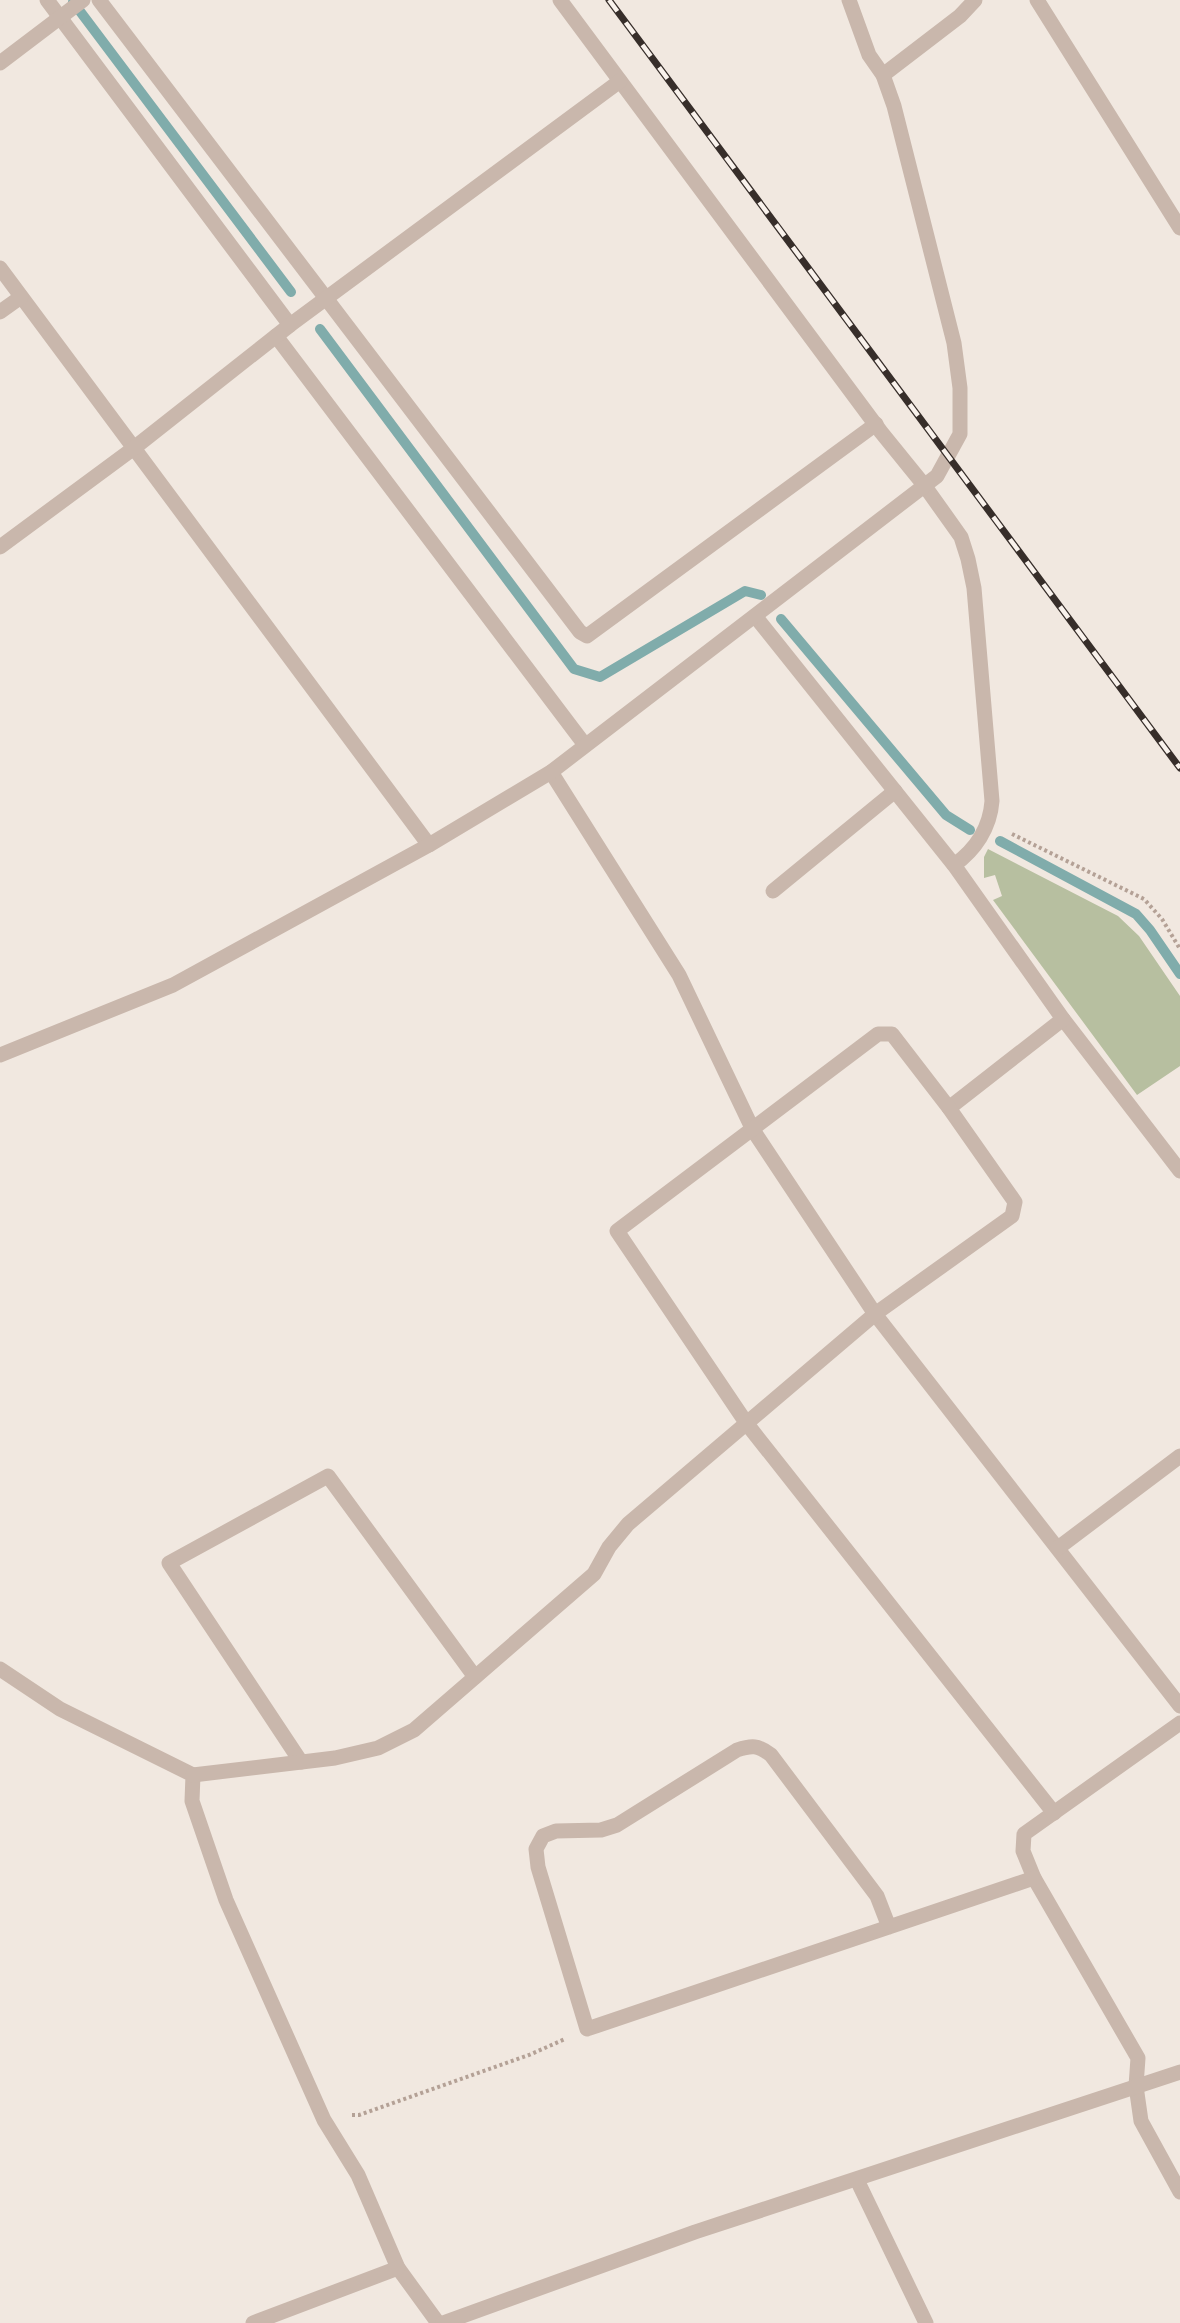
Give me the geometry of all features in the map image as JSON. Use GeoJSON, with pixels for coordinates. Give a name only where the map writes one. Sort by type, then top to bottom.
{"type":"FeatureCollection","features":[{"type":"Feature","properties":{"kind":"street"},"geometry":{"type":"LineString","coordinates":[[47,0],[290,325]]}},
{"type":"Feature","properties":{"kind":"street"},"geometry":{"type":"LineString","coordinates":[[0,63],[83,0]]}},
{"type":"Feature","properties":{"kind":"street"},"geometry":{"type":"LineString","coordinates":[[99,0],[580,632],[587,636],[876,424]]}},
{"type":"Feature","properties":{"kind":"street"},"geometry":{"type":"LineString","coordinates":[[560,0],[961,537],[974,588],[992,801],[989,822],[977,844],[967,856],[954,865]]}},
{"type":"Feature","properties":{"kind":"street"},"geometry":{"type":"LineString","coordinates":[[0,1055],[173,985],[429,845],[550,772],[938,476],[960,434],[960,388],[954,343],[894,106],[883,75],[868,55],[849,0]]}},
{"type":"Feature","properties":{"kind":"street"},"geometry":{"type":"LineString","coordinates":[[883,75],[960,16],[975,0]]}},
{"type":"Feature","properties":{"kind":"street"},"geometry":{"type":"LineString","coordinates":[[1037,0],[1180,228]]}},
{"type":"Feature","properties":{"kind":"street"},"geometry":{"type":"LineString","coordinates":[[0,547],[134,448],[290,325],[620,81]]}},
{"type":"Feature","properties":{"kind":"street"},"geometry":{"type":"LineString","coordinates":[[0,268],[429,845]]}},
{"type":"Feature","properties":{"kind":"street"},"geometry":{"type":"LineString","coordinates":[[0,312],[21,297]]}},
{"type":"Feature","properties":{"kind":"street"},"geometry":{"type":"LineString","coordinates":[[276,336],[585,745]]}},
{"type":"Feature","properties":{"kind":"street"},"geometry":{"type":"LineString","coordinates":[[755,616],[954,865],[1063,1019],[1180,1171]]}},
{"type":"Feature","properties":{"kind":"street"},"geometry":{"type":"LineString","coordinates":[[550,772],[679,975],[753,1130],[875,1314],[1180,1706]]}},
{"type":"Feature","properties":{"kind":"street"},"geometry":{"type":"LineString","coordinates":[[772,891],[895,791]]}},
{"type":"Feature","properties":{"kind":"street"},"geometry":{"type":"LineString","coordinates":[[950,1108],[1063,1019]]}},
{"type":"Feature","properties":{"kind":"street"},"geometry":{"type":"LineString","coordinates":[[0,1669],[60,1709],[192,1775],[335,1758],[378,1748],[414,1730],[594,1574],[609,1547],[628,1524],[747,1424],[875,1314],[1012,1216],[1015,1202],[950,1108],[892,1034],[878,1034],[617,1231],[747,1424],[1054,1812]]}},
{"type":"Feature","properties":{"kind":"street"},"geometry":{"type":"LineString","coordinates":[[1058,1548],[1180,1455]]}},
{"type":"Feature","properties":{"kind":"street"},"geometry":{"type":"LineString","coordinates":[[301,1762],[170,1563],[328,1476],[475,1677]]}},
{"type":"Feature","properties":{"kind":"street"},"geometry":{"type":"LineString","coordinates":[[1180,1723],[1024,1834],[1023,1851],[1034,1878],[1138,2058],[1136,2086],[1141,2121],[1180,2192]]}},
{"type":"Feature","properties":{"kind":"street"},"geometry":{"type":"LineString","coordinates":[[889,1927],[877,1896],[771,1755],[759,1746],[737,1750],[616,1825],[601,1830],[556,1831],[543,1836],[536,1849],[538,1867],[587,2029],[889,1927],[1034,1878]]}},
{"type":"Feature","properties":{"kind":"street"},"geometry":{"type":"LineString","coordinates":[[192,1775],[192,1801],[226,1900],[322,2114],[358,2175],[398,2268],[438,2323]]}},
{"type":"Feature","properties":{"kind":"street"},"geometry":{"type":"LineString","coordinates":[[443,2323],[694,2232],[1180,2072]]}},
{"type":"Feature","properties":{"kind":"street"},"geometry":{"type":"LineString","coordinates":[[857,2180],[926,2323]]}},
{"type":"Feature","properties":{"kind":"street"},"geometry":{"type":"LineString","coordinates":[[253,2323],[398,2268]]}},
{"type":"Feature","properties":{"kind":"path"},"geometry":{"type":"LineString","coordinates":[[989,822],[1144,899],[1162,919],[1180,949]]}},
{"type":"Feature","properties":{"kind":"path"},"geometry":{"type":"LineString","coordinates":[[322,2114],[359,2115],[529,2055],[587,2029]]}},
{"type":"Feature","properties":{"kind":"green space"},"geometry":{"type":"Polygon","coordinates":[[[988,849],[1118,916],[1139,936],[1180,996],[1180,1066],[1137,1095],[993,900],[1002,896],[995,875],[984,878],[984,857],[988,849]]]}},
{"type":"Feature","properties":{"kind":"waterway"},"geometry":{"type":"LineString","coordinates":[[73,2],[291,292]]}},
{"type":"Feature","properties":{"kind":"waterway"},"geometry":{"type":"LineString","coordinates":[[320,329],[574,669],[600,677],[745,591],[761,595]]}},
{"type":"Feature","properties":{"kind":"waterway"},"geometry":{"type":"LineString","coordinates":[[781,619],[946,815],[970,830]]}},
{"type":"Feature","properties":{"kind":"waterway"},"geometry":{"type":"LineString","coordinates":[[1000,841],[1136,914],[1150,930],[1180,974]]}},
{"type":"Feature","properties":{"kind":"railway"},"geometry":{"type":"LineString","coordinates":[[609,0],[1180,768]]}}]}
